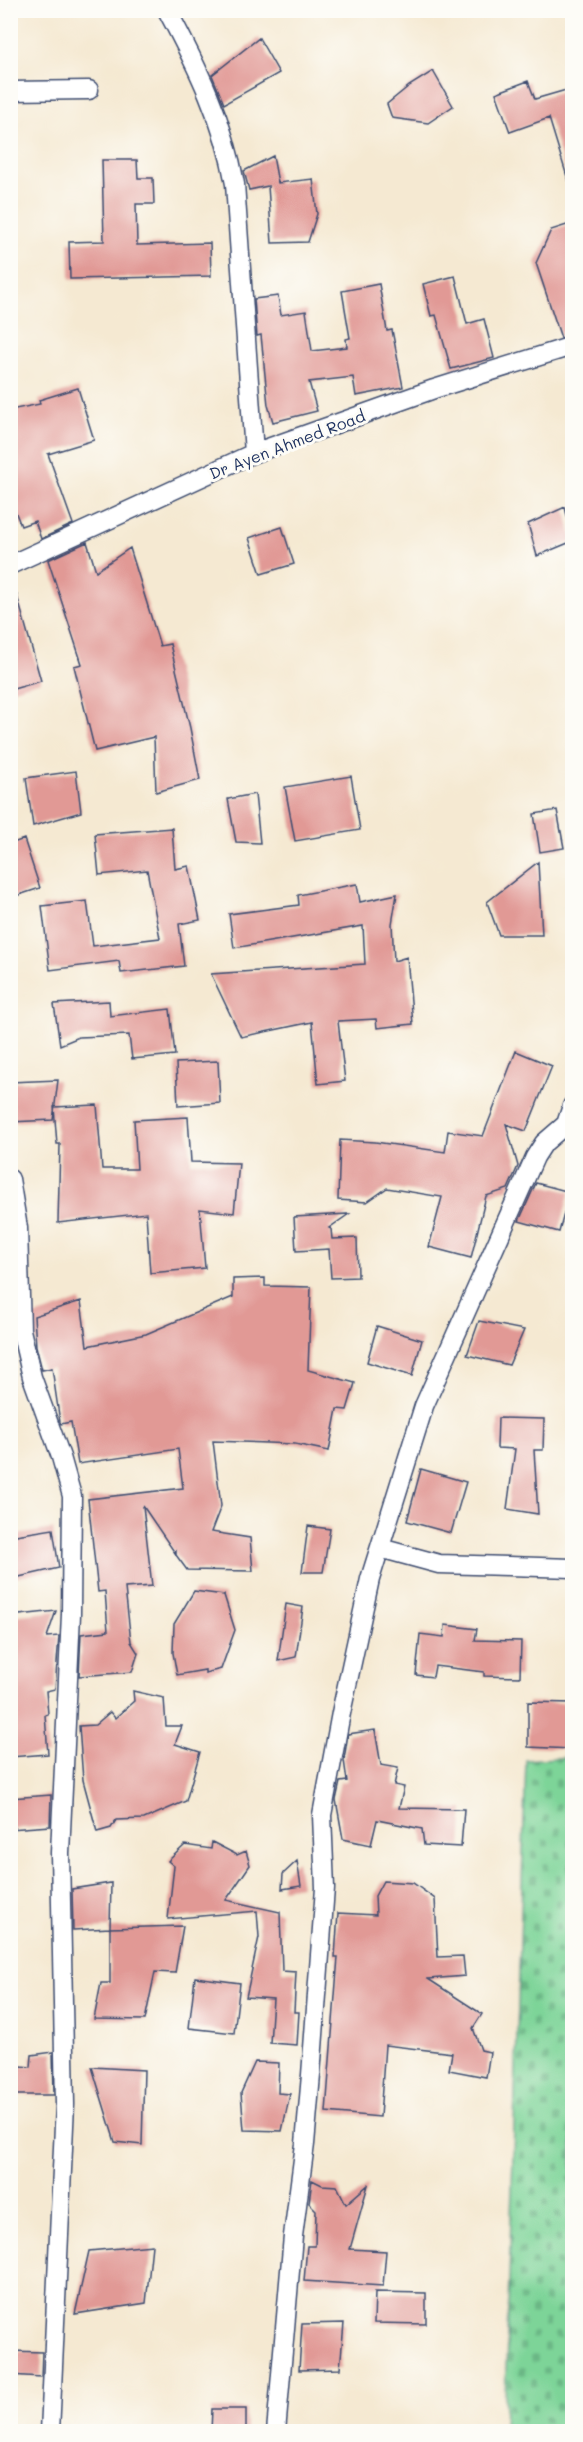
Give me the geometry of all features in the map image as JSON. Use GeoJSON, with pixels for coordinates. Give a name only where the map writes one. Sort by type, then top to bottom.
{"type":"FeatureCollection","features":[{"type":"Feature","properties":{"kind":"street"},"geometry":{"type":"LineString","coordinates":[[167,10],[194,60],[229,150],[235,184],[254,453]]}},
{"type":"Feature","properties":{"kind":"street"},"geometry":{"type":"LineString","coordinates":[[10,91],[89,90]]}},
{"type":"Feature","properties":{"kind":"street","name":"Dr Ayen Ahmed Road"},"geometry":{"type":"LineString","coordinates":[[10,565],[254,453],[434,389],[573,346]]}},
{"type":"Feature","properties":{"kind":"street"},"geometry":{"type":"LineString","coordinates":[[276,2432],[293,2236],[305,2144],[325,1888],[322,1815],[370,1579],[424,1406],[535,1157],[544,1143],[566,1124],[573,1106]]}},
{"type":"Feature","properties":{"kind":"street"},"geometry":{"type":"LineString","coordinates":[[10,1179],[18,1228],[21,1330],[32,1377],[61,1457],[72,1496],[71,1614],[60,1853],[65,2104],[50,2432]]}},
{"type":"Feature","properties":{"kind":"street"},"geometry":{"type":"LineString","coordinates":[[380,1548],[439,1564],[573,1568]]}},
{"type":"Feature","properties":{"kind":"green space"},"geometry":{"type":"Polygon","coordinates":[[[572,1757],[572,2431],[504,2431],[526,1760],[572,1757]]]}},
{"type":"Feature","properties":{"kind":"building"},"geometry":{"type":"Polygon","coordinates":[[[259,38],[279,73],[224,104],[212,75],[259,38]]]}},
{"type":"Feature","properties":{"kind":"building"},"geometry":{"type":"Polygon","coordinates":[[[433,71],[453,106],[428,123],[392,118],[387,104],[409,86],[433,71]]]}},
{"type":"Feature","properties":{"kind":"building"},"geometry":{"type":"Polygon","coordinates":[[[528,81],[535,99],[573,88],[573,179],[568,180],[549,118],[510,132],[496,93],[528,81]]]}},
{"type":"Feature","properties":{"kind":"building"},"geometry":{"type":"Polygon","coordinates":[[[273,156],[278,183],[313,179],[317,214],[308,242],[272,243],[268,186],[249,190],[244,171],[273,156]]]}},
{"type":"Feature","properties":{"kind":"building"},"geometry":{"type":"Polygon","coordinates":[[[102,160],[137,160],[138,178],[153,178],[154,204],[136,204],[137,245],[210,243],[211,276],[70,279],[69,242],[104,241],[102,160]]]}},
{"type":"Feature","properties":{"kind":"building"},"geometry":{"type":"Polygon","coordinates":[[[573,223],[573,335],[561,338],[536,263],[551,230],[573,223]]]}},
{"type":"Feature","properties":{"kind":"building"},"geometry":{"type":"Polygon","coordinates":[[[455,276],[467,324],[484,319],[494,358],[451,369],[436,315],[431,316],[423,284],[455,276]]]}},
{"type":"Feature","properties":{"kind":"building"},"geometry":{"type":"Polygon","coordinates":[[[379,284],[387,331],[392,330],[403,387],[356,396],[353,377],[309,382],[317,411],[273,422],[268,405],[261,335],[257,336],[254,299],[278,296],[281,315],[306,311],[312,351],[347,347],[346,339],[350,338],[342,291],[379,284]]]}},
{"type":"Feature","properties":{"kind":"building"},"geometry":{"type":"Polygon","coordinates":[[[78,388],[94,440],[48,454],[73,524],[41,539],[35,521],[21,526],[10,498],[10,410],[40,404],[39,400],[78,388]]]}},
{"type":"Feature","properties":{"kind":"building"},"geometry":{"type":"Polygon","coordinates":[[[565,507],[573,541],[537,556],[528,524],[565,507]]]}},
{"type":"Feature","properties":{"kind":"building"},"geometry":{"type":"Polygon","coordinates":[[[282,527],[294,564],[261,574],[249,538],[282,527]]]}},
{"type":"Feature","properties":{"kind":"building"},"geometry":{"type":"Polygon","coordinates":[[[87,542],[96,571],[130,548],[160,646],[170,644],[200,780],[156,792],[154,737],[95,751],[74,666],[82,664],[48,560],[87,542]]]}},
{"type":"Feature","properties":{"kind":"building"},"geometry":{"type":"Polygon","coordinates":[[[16,592],[41,681],[10,690],[10,593],[16,592]]]}},
{"type":"Feature","properties":{"kind":"building"},"geometry":{"type":"Polygon","coordinates":[[[76,771],[81,812],[33,826],[26,778],[76,771]]]}},
{"type":"Feature","properties":{"kind":"building"},"geometry":{"type":"Polygon","coordinates":[[[351,776],[360,830],[295,841],[285,787],[351,776]]]}},
{"type":"Feature","properties":{"kind":"building"},"geometry":{"type":"Polygon","coordinates":[[[255,794],[260,843],[236,842],[228,799],[255,794]]]}},
{"type":"Feature","properties":{"kind":"building"},"geometry":{"type":"Polygon","coordinates":[[[557,810],[564,848],[540,852],[534,814],[557,810]]]}},
{"type":"Feature","properties":{"kind":"building"},"geometry":{"type":"Polygon","coordinates":[[[172,828],[175,869],[189,866],[200,920],[179,924],[184,966],[121,973],[119,961],[50,970],[42,906],[87,901],[93,946],[160,938],[147,870],[99,875],[95,834],[172,828]]]}},
{"type":"Feature","properties":{"kind":"building"},"geometry":{"type":"Polygon","coordinates":[[[24,839],[40,888],[10,898],[10,844],[24,839]]]}},
{"type":"Feature","properties":{"kind":"building"},"geometry":{"type":"Polygon","coordinates":[[[538,862],[542,935],[499,935],[487,902],[538,862]]]}},
{"type":"Feature","properties":{"kind":"building"},"geometry":{"type":"Polygon","coordinates":[[[357,884],[360,902],[397,894],[392,924],[394,961],[407,957],[413,1024],[377,1028],[376,1019],[338,1021],[345,1081],[318,1084],[312,1022],[241,1037],[211,974],[365,964],[363,926],[234,948],[229,914],[299,905],[298,895],[357,884]]]}},
{"type":"Feature","properties":{"kind":"building"},"geometry":{"type":"Polygon","coordinates":[[[109,1001],[110,1016],[170,1009],[175,1055],[132,1059],[129,1035],[79,1037],[60,1045],[54,1004],[109,1001]]]}},
{"type":"Feature","properties":{"kind":"building"},"geometry":{"type":"Polygon","coordinates":[[[516,1051],[552,1066],[526,1131],[506,1124],[518,1166],[508,1189],[486,1196],[471,1258],[429,1247],[442,1197],[387,1188],[367,1202],[338,1200],[340,1140],[375,1142],[445,1152],[448,1131],[483,1136],[516,1051]]]}},
{"type":"Feature","properties":{"kind":"building"},"geometry":{"type":"Polygon","coordinates":[[[218,1061],[220,1103],[178,1106],[176,1063],[218,1061]]]}},
{"type":"Feature","properties":{"kind":"building"},"geometry":{"type":"Polygon","coordinates":[[[58,1080],[53,1120],[10,1122],[10,1082],[58,1080]]]}},
{"type":"Feature","properties":{"kind":"building"},"geometry":{"type":"Polygon","coordinates":[[[97,1105],[102,1169],[137,1169],[134,1120],[188,1117],[191,1162],[239,1163],[234,1213],[200,1209],[205,1268],[150,1273],[146,1213],[58,1223],[60,1144],[57,1144],[54,1107],[97,1105]]]}},
{"type":"Feature","properties":{"kind":"building"},"geometry":{"type":"Polygon","coordinates":[[[536,1183],[570,1192],[559,1232],[519,1221],[536,1183]]]}},
{"type":"Feature","properties":{"kind":"building"},"geometry":{"type":"Polygon","coordinates":[[[349,1214],[329,1228],[332,1239],[357,1238],[358,1277],[331,1278],[329,1249],[296,1251],[294,1217],[349,1214]]]}},
{"type":"Feature","properties":{"kind":"building"},"geometry":{"type":"Polygon","coordinates":[[[265,1278],[265,1286],[311,1287],[308,1370],[355,1383],[347,1410],[337,1409],[329,1451],[295,1444],[213,1441],[221,1506],[211,1532],[250,1538],[253,1571],[187,1570],[176,1555],[176,1549],[175,1553],[143,1506],[152,1586],[125,1588],[131,1642],[138,1653],[132,1672],[79,1676],[81,1634],[108,1631],[105,1591],[98,1592],[88,1499],[183,1488],[178,1449],[78,1464],[71,1422],[61,1424],[60,1422],[52,1368],[42,1370],[36,1346],[34,1316],[81,1301],[87,1346],[146,1334],[233,1297],[233,1279],[265,1278]]]}},
{"type":"Feature","properties":{"kind":"building"},"geometry":{"type":"Polygon","coordinates":[[[479,1321],[524,1330],[509,1365],[467,1355],[479,1321]]]}},
{"type":"Feature","properties":{"kind":"building"},"geometry":{"type":"Polygon","coordinates":[[[377,1326],[422,1340],[412,1376],[367,1362],[377,1326]]]}},
{"type":"Feature","properties":{"kind":"building"},"geometry":{"type":"Polygon","coordinates":[[[498,1418],[544,1419],[543,1450],[534,1450],[538,1514],[507,1509],[515,1449],[497,1448],[498,1418]]]}},
{"type":"Feature","properties":{"kind":"building"},"geometry":{"type":"Polygon","coordinates":[[[421,1469],[466,1482],[451,1533],[407,1521],[421,1469]]]}},
{"type":"Feature","properties":{"kind":"building"},"geometry":{"type":"Polygon","coordinates":[[[308,1526],[330,1529],[323,1572],[302,1572],[308,1526]]]}},
{"type":"Feature","properties":{"kind":"building"},"geometry":{"type":"Polygon","coordinates":[[[53,1529],[59,1568],[10,1579],[10,1536],[53,1529]]]}},
{"type":"Feature","properties":{"kind":"building"},"geometry":{"type":"Polygon","coordinates":[[[194,1591],[224,1595],[235,1630],[221,1669],[205,1673],[205,1670],[177,1675],[173,1653],[174,1624],[194,1591]]]}},
{"type":"Feature","properties":{"kind":"building"},"geometry":{"type":"Polygon","coordinates":[[[286,1604],[303,1607],[296,1657],[278,1661],[286,1604]]]}},
{"type":"Feature","properties":{"kind":"building"},"geometry":{"type":"Polygon","coordinates":[[[56,1611],[47,1637],[59,1636],[55,1689],[46,1691],[48,1754],[10,1757],[10,1616],[56,1611]]]}},
{"type":"Feature","properties":{"kind":"building"},"geometry":{"type":"Polygon","coordinates":[[[445,1625],[477,1629],[475,1640],[521,1641],[520,1677],[484,1676],[484,1672],[435,1666],[433,1677],[416,1675],[420,1634],[444,1637],[445,1625]]]}},
{"type":"Feature","properties":{"kind":"building"},"geometry":{"type":"Polygon","coordinates":[[[133,1691],[164,1698],[166,1726],[182,1726],[175,1744],[200,1752],[186,1801],[144,1819],[116,1820],[111,1828],[97,1832],[83,1780],[79,1726],[95,1725],[110,1712],[115,1718],[134,1701],[133,1691]]]}},
{"type":"Feature","properties":{"kind":"building"},"geometry":{"type":"Polygon","coordinates":[[[528,1702],[573,1703],[573,1749],[528,1747],[528,1702]]]}},
{"type":"Feature","properties":{"kind":"building"},"geometry":{"type":"Polygon","coordinates":[[[375,1730],[381,1765],[398,1768],[394,1785],[404,1787],[399,1808],[464,1809],[461,1847],[424,1845],[422,1829],[377,1820],[371,1845],[343,1839],[336,1800],[340,1782],[347,1781],[344,1760],[348,1734],[375,1730]]]}},
{"type":"Feature","properties":{"kind":"building"},"geometry":{"type":"Polygon","coordinates":[[[51,1795],[50,1826],[10,1829],[10,1798],[51,1795]]]}},
{"type":"Feature","properties":{"kind":"building"},"geometry":{"type":"Polygon","coordinates":[[[212,1842],[237,1855],[246,1851],[250,1865],[226,1900],[280,1912],[282,1971],[296,1972],[294,2012],[299,2012],[297,2045],[270,2043],[273,1999],[246,1997],[259,1937],[257,1911],[168,1919],[174,1866],[168,1861],[185,1845],[211,1849],[212,1842]]]}},
{"type":"Feature","properties":{"kind":"building"},"geometry":{"type":"Polygon","coordinates":[[[297,1861],[301,1886],[282,1889],[283,1874],[297,1861]]]}},
{"type":"Feature","properties":{"kind":"building"},"geometry":{"type":"Polygon","coordinates":[[[383,1881],[413,1883],[435,1899],[438,1957],[463,1956],[465,1976],[428,1979],[482,2014],[473,2028],[481,2050],[490,2052],[486,2077],[449,2070],[452,2053],[385,2045],[380,2117],[326,2112],[338,1957],[335,1957],[338,1913],[376,1915],[375,1896],[383,1881]]]}},
{"type":"Feature","properties":{"kind":"building"},"geometry":{"type":"Polygon","coordinates":[[[111,1883],[110,1928],[73,1930],[72,1889],[111,1883]]]}},
{"type":"Feature","properties":{"kind":"building"},"geometry":{"type":"Polygon","coordinates":[[[183,1926],[175,1973],[155,1972],[145,2020],[94,2019],[101,1983],[110,1983],[110,1928],[183,1926]]]}},
{"type":"Feature","properties":{"kind":"building"},"geometry":{"type":"Polygon","coordinates":[[[195,1977],[240,1983],[234,2033],[189,2028],[195,1977]]]}},
{"type":"Feature","properties":{"kind":"building"},"geometry":{"type":"Polygon","coordinates":[[[53,2052],[54,2095],[10,2095],[10,2065],[31,2067],[32,2055],[53,2052]]]}},
{"type":"Feature","properties":{"kind":"building"},"geometry":{"type":"Polygon","coordinates":[[[255,2062],[279,2063],[278,2093],[290,2094],[282,2131],[244,2130],[241,2093],[255,2062]]]}},
{"type":"Feature","properties":{"kind":"building"},"geometry":{"type":"Polygon","coordinates":[[[92,2067],[144,2070],[142,2145],[115,2142],[92,2067]]]}},
{"type":"Feature","properties":{"kind":"building"},"geometry":{"type":"Polygon","coordinates":[[[312,2180],[322,2185],[337,2186],[346,2204],[368,2185],[350,2249],[386,2251],[383,2286],[304,2281],[307,2246],[315,2246],[316,2210],[309,2203],[312,2180]]]}},
{"type":"Feature","properties":{"kind":"building"},"geometry":{"type":"Polygon","coordinates":[[[152,2245],[146,2303],[75,2314],[89,2251],[152,2245]]]}},
{"type":"Feature","properties":{"kind":"building"},"geometry":{"type":"Polygon","coordinates":[[[375,2292],[426,2293],[426,2324],[374,2323],[375,2292]]]}},
{"type":"Feature","properties":{"kind":"building"},"geometry":{"type":"Polygon","coordinates":[[[344,2323],[340,2369],[299,2370],[302,2324],[344,2323]]]}},
{"type":"Feature","properties":{"kind":"building"},"geometry":{"type":"Polygon","coordinates":[[[10,2351],[42,2352],[41,2377],[10,2375],[10,2351]]]}},
{"type":"Feature","properties":{"kind":"building"},"geometry":{"type":"Polygon","coordinates":[[[212,2409],[246,2409],[246,2432],[211,2432],[212,2409]]]}}]}
